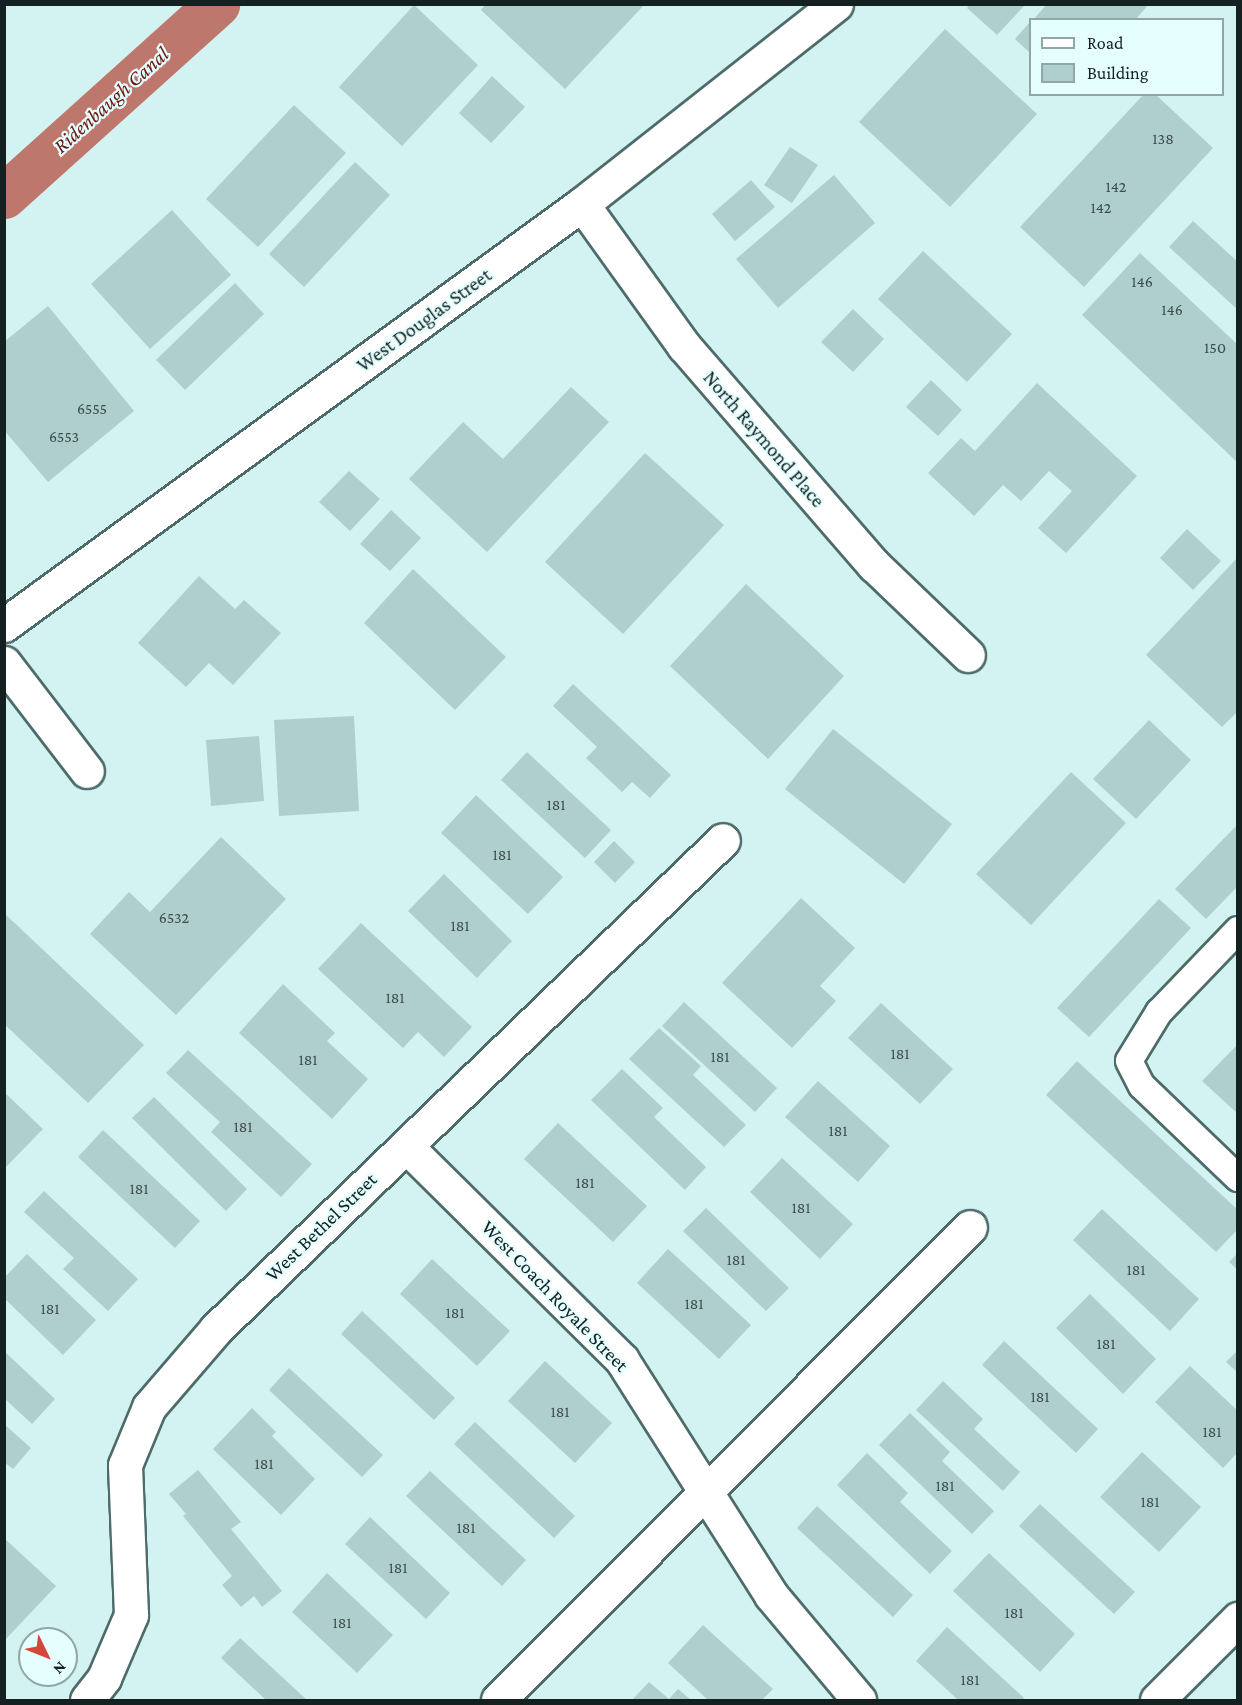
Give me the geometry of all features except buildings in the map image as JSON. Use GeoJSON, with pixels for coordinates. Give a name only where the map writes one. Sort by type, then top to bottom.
{"type":"FeatureCollection","features":[{"type":"Feature","properties":{"kind":"street","name":"West Douglas Street"},"geometry":{"type":"LineString","coordinates":[[4,625],[582,204],[836,4]]}},
{"type":"Feature","properties":{"kind":"street","name":"North Raymond Place"},"geometry":{"type":"LineString","coordinates":[[582,204],[684,346],[874,565],[968,655]]}},
{"type":"Feature","properties":{"kind":"street"},"geometry":{"type":"LineString","coordinates":[[4,663],[87,771]]}},
{"type":"Feature","properties":{"kind":"street","name":"West Bethel Street"},"geometry":{"type":"LineString","coordinates":[[87,1701],[104,1678],[131,1615],[125,1465],[149,1407],[216,1329],[723,840]]}},
{"type":"Feature","properties":{"kind":"street","name":"West Coach Royale Street"},"geometry":{"type":"LineString","coordinates":[[406,1146],[622,1360],[771,1595],[859,1701]]}},
{"type":"Feature","properties":{"kind":"street"},"geometry":{"type":"LineString","coordinates":[[498,1701],[970,1227]]}},
{"type":"Feature","properties":{"kind":"street"},"geometry":{"type":"LineString","coordinates":[[1157,1701],[1238,1618]]}},
{"type":"Feature","properties":{"kind":"lane"},"geometry":{"type":"LineString","coordinates":[[1238,930],[1159,1011],[1129,1061],[1142,1086],[1238,1178]]}},
{"type":"Feature","properties":{"kind":"waterway","name":"Ridenbaugh Canal"},"geometry":{"type":"LineString","coordinates":[[4,196],[217,4]]}}]}
